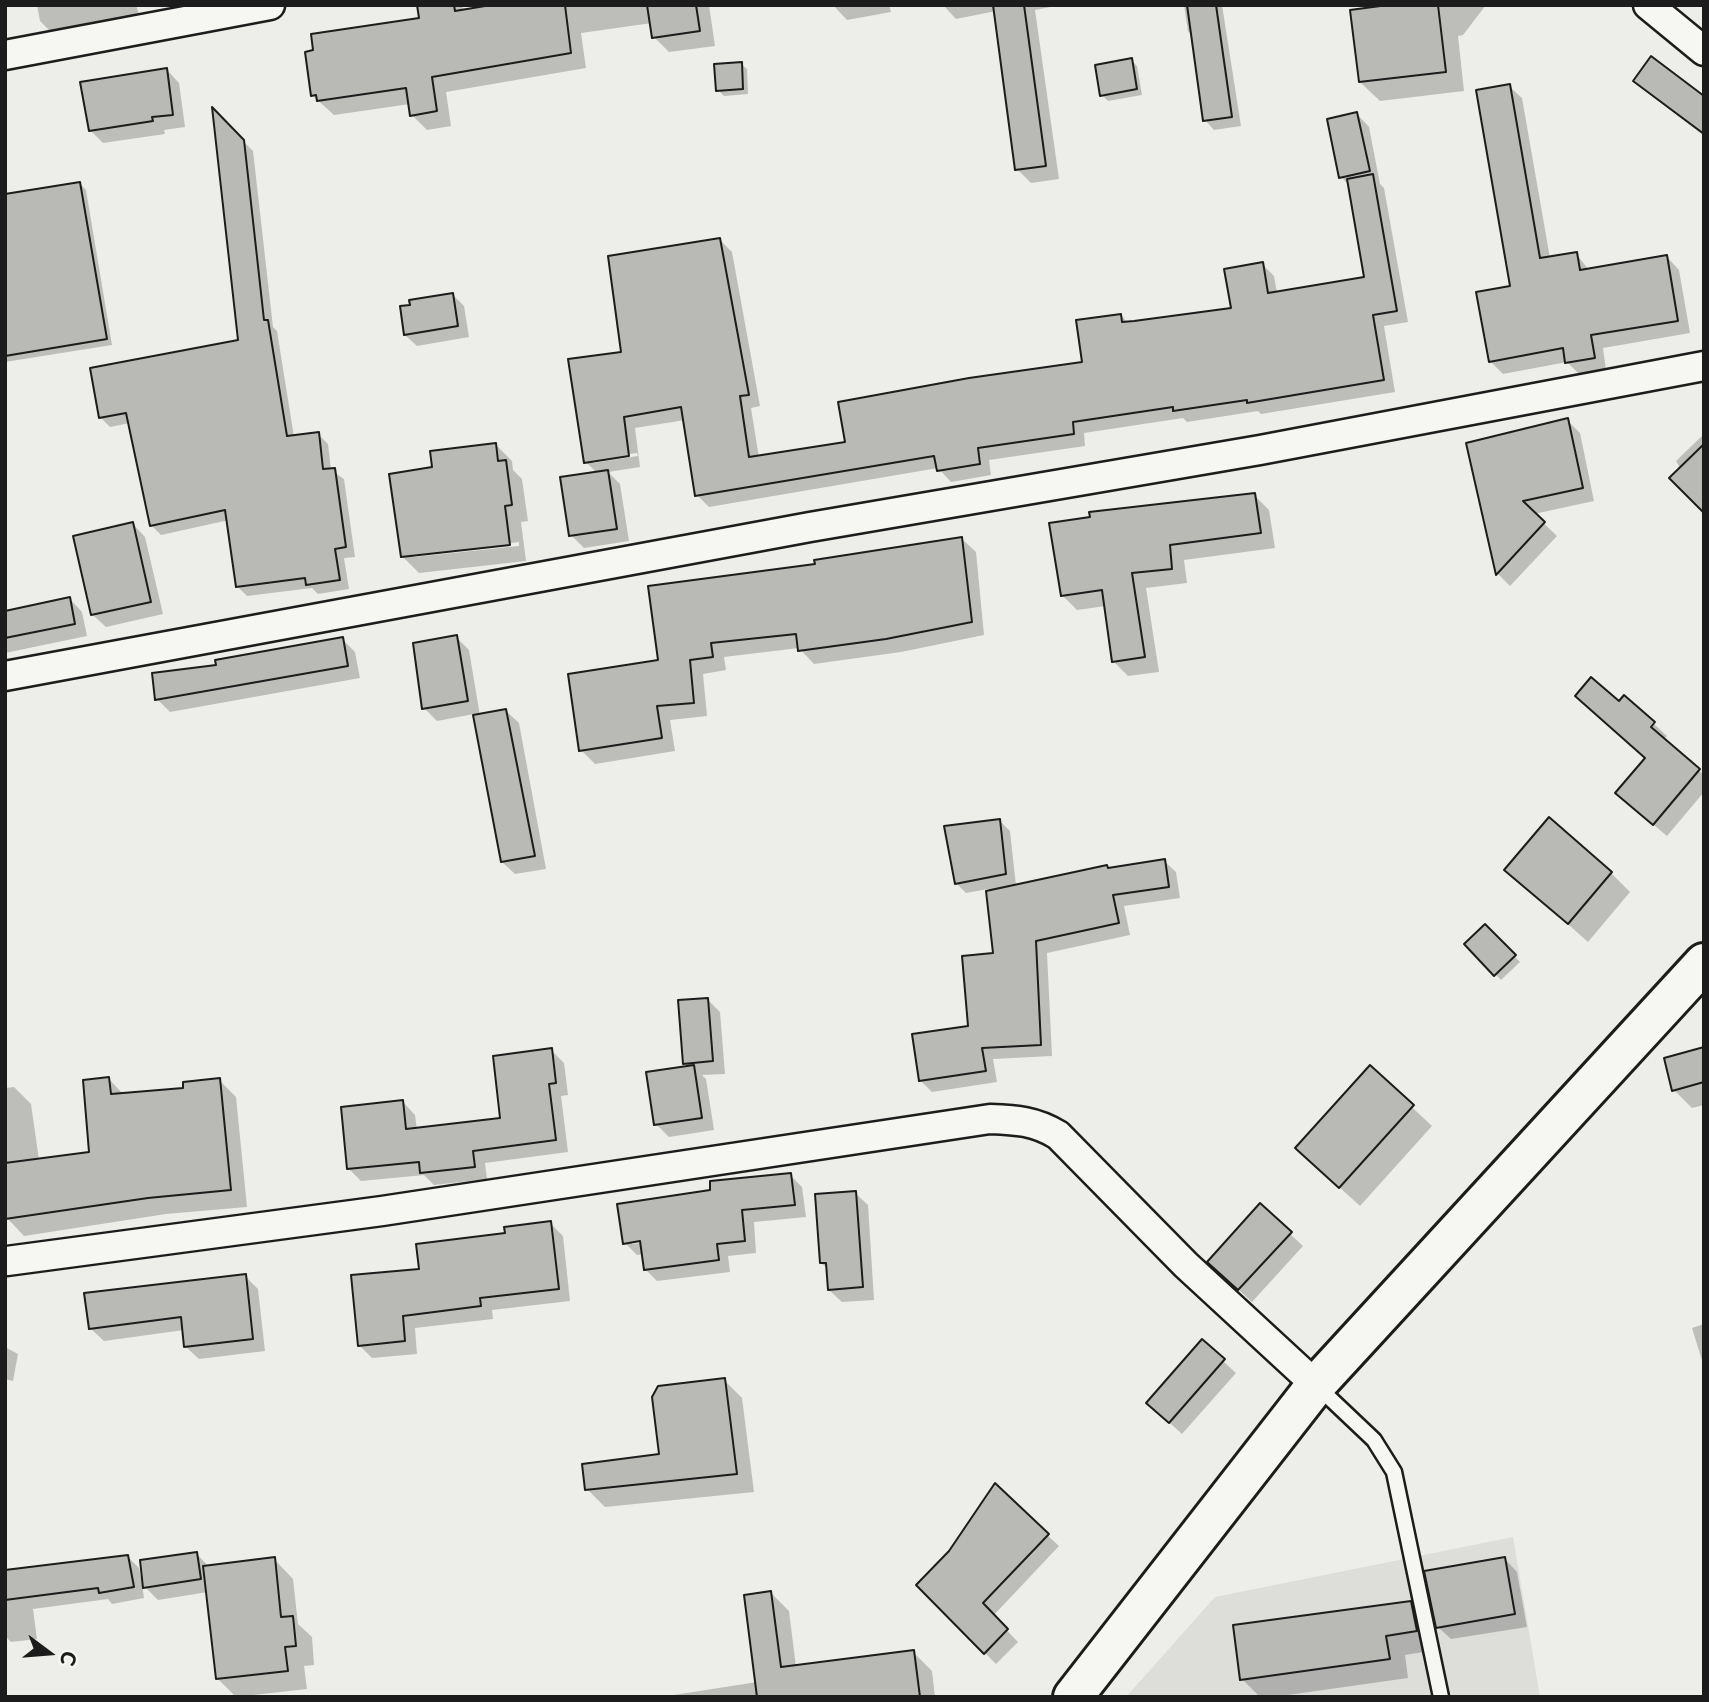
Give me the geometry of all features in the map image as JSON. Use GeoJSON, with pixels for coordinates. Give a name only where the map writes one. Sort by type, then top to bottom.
{"type":"FeatureCollection","features":[{"type":"Feature","properties":{"kind":"main road"},"geometry":{"type":"LineString","coordinates":[[1073,1697],[1316,1385],[1704,963]]}},
{"type":"Feature","properties":{"kind":"street"},"geometry":{"type":"LineString","coordinates":[[5,55],[270,5]]}},
{"type":"Feature","properties":{"kind":"street"},"geometry":{"type":"LineString","coordinates":[[1648,5],[1704,51]]}},
{"type":"Feature","properties":{"kind":"street"},"geometry":{"type":"LineString","coordinates":[[5,676],[810,527],[1273,448],[1704,366]]}},
{"type":"Feature","properties":{"kind":"street"},"geometry":{"type":"LineString","coordinates":[[7,1261],[382,1211],[990,1119],[1019,1120],[1039,1123],[1058,1135],[1186,1265],[1316,1385]]}},
{"type":"Feature","properties":{"kind":"lane"},"geometry":{"type":"LineString","coordinates":[[1316,1385],[1374,1440],[1394,1472],[1441,1697]]}},
{"type":"Feature","properties":{"kind":"shaded area"},"geometry":{"type":"Polygon","coordinates":[[[1513,1537],[1540,1697],[1126,1697],[1215,1597],[1513,1537]]]}},
{"type":"Feature","properties":{"kind":"building"},"geometry":{"type":"Polygon","coordinates":[[[417,5],[454,5],[455,11],[491,5],[565,5],[571,53],[432,77],[437,111],[410,116],[406,88],[317,101],[316,95],[311,96],[305,52],[313,50],[311,34],[419,18],[417,5]]]}},
{"type":"Feature","properties":{"kind":"building"},"geometry":{"type":"Polygon","coordinates":[[[647,5],[696,5],[700,31],[652,38],[647,5]]]}},
{"type":"Feature","properties":{"kind":"building"},"geometry":{"type":"Polygon","coordinates":[[[993,5],[1024,5],[1046,166],[1015,170],[993,5]]]}},
{"type":"Feature","properties":{"kind":"building"},"geometry":{"type":"Polygon","coordinates":[[[1187,5],[1216,5],[1232,117],[1203,121],[1187,5]]]}},
{"type":"Feature","properties":{"kind":"building"},"geometry":{"type":"Polygon","coordinates":[[[1388,5],[1438,5],[1446,72],[1359,82],[1350,10],[1388,5]]]}},
{"type":"Feature","properties":{"kind":"building"},"geometry":{"type":"Polygon","coordinates":[[[1651,56],[1704,96],[1704,134],[1633,81],[1651,56]]]}},
{"type":"Feature","properties":{"kind":"building"},"geometry":{"type":"Polygon","coordinates":[[[1132,58],[1137,89],[1100,96],[1095,65],[1132,58]]]}},
{"type":"Feature","properties":{"kind":"building"},"geometry":{"type":"Polygon","coordinates":[[[742,62],[743,89],[716,91],[714,64],[742,62]]]}},
{"type":"Feature","properties":{"kind":"building"},"geometry":{"type":"Polygon","coordinates":[[[167,68],[173,115],[152,117],[153,121],[89,131],[80,82],[167,68]]]}},
{"type":"Feature","properties":{"kind":"building"},"geometry":{"type":"Polygon","coordinates":[[[1510,84],[1540,258],[1577,252],[1580,270],[1667,255],[1678,321],[1591,335],[1595,358],[1565,363],[1563,348],[1489,362],[1476,292],[1510,286],[1476,90],[1510,84]]]}},
{"type":"Feature","properties":{"kind":"building"},"geometry":{"type":"Polygon","coordinates":[[[212,107],[244,140],[264,320],[268,320],[287,436],[319,432],[323,469],[335,468],[346,547],[335,549],[340,580],[306,585],[305,578],[236,587],[225,510],[150,526],[126,413],[99,418],[90,368],[238,340],[212,107]]]}},
{"type":"Feature","properties":{"kind":"building"},"geometry":{"type":"Polygon","coordinates":[[[1357,112],[1370,171],[1339,178],[1327,119],[1357,112]]]}},
{"type":"Feature","properties":{"kind":"building"},"geometry":{"type":"Polygon","coordinates":[[[1373,174],[1397,311],[1373,315],[1384,380],[1247,403],[1247,400],[1173,411],[1173,407],[1073,422],[1074,434],[978,448],[980,464],[937,471],[934,456],[695,496],[681,407],[624,417],[629,456],[584,463],[568,359],[621,352],[608,256],[720,238],[749,395],[740,396],[749,457],[845,442],[838,402],[969,378],[1082,362],[1076,320],[1121,314],[1122,322],[1231,308],[1224,269],[1263,262],[1268,293],[1364,277],[1347,179],[1373,174]]]}},
{"type":"Feature","properties":{"kind":"building"},"geometry":{"type":"Polygon","coordinates":[[[80,182],[107,339],[5,356],[5,194],[80,182]]]}},
{"type":"Feature","properties":{"kind":"building"},"geometry":{"type":"Polygon","coordinates":[[[453,293],[458,326],[404,335],[400,306],[410,305],[409,300],[453,293]]]}},
{"type":"Feature","properties":{"kind":"building"},"geometry":{"type":"Polygon","coordinates":[[[1568,418],[1583,488],[1523,501],[1545,522],[1496,575],[1466,443],[1568,418]]]}},
{"type":"Feature","properties":{"kind":"building"},"geometry":{"type":"Polygon","coordinates":[[[496,443],[498,461],[506,460],[512,505],[505,506],[510,545],[401,557],[389,474],[432,467],[430,451],[496,443]]]}},
{"type":"Feature","properties":{"kind":"building"},"geometry":{"type":"Polygon","coordinates":[[[1704,444],[1704,513],[1669,478],[1704,444]]]}},
{"type":"Feature","properties":{"kind":"building"},"geometry":{"type":"Polygon","coordinates":[[[608,470],[617,529],[569,536],[560,477],[608,470]]]}},
{"type":"Feature","properties":{"kind":"building"},"geometry":{"type":"Polygon","coordinates":[[[1255,493],[1261,533],[1170,545],[1172,569],[1132,573],[1145,657],[1112,662],[1102,590],[1061,596],[1049,523],[1090,517],[1089,512],[1255,493]]]}},
{"type":"Feature","properties":{"kind":"building"},"geometry":{"type":"Polygon","coordinates":[[[133,522],[151,602],[91,615],[73,536],[133,522]]]}},
{"type":"Feature","properties":{"kind":"building"},"geometry":{"type":"Polygon","coordinates":[[[962,537],[972,622],[886,639],[798,651],[796,634],[711,643],[713,657],[690,660],[694,703],[657,706],[662,738],[579,751],[568,674],[658,660],[648,586],[815,564],[814,560],[962,537]]]}},
{"type":"Feature","properties":{"kind":"building"},"geometry":{"type":"Polygon","coordinates":[[[70,597],[75,624],[5,638],[5,611],[70,597]]]}},
{"type":"Feature","properties":{"kind":"building"},"geometry":{"type":"Polygon","coordinates":[[[457,635],[468,701],[422,709],[413,643],[457,635]]]}},
{"type":"Feature","properties":{"kind":"building"},"geometry":{"type":"Polygon","coordinates":[[[343,637],[348,666],[155,700],[152,673],[216,665],[215,660],[343,637]]]}},
{"type":"Feature","properties":{"kind":"building"},"geometry":{"type":"Polygon","coordinates":[[[1591,677],[1619,701],[1624,695],[1655,722],[1651,727],[1700,769],[1653,825],[1615,793],[1645,758],[1575,696],[1591,677]]]}},
{"type":"Feature","properties":{"kind":"building"},"geometry":{"type":"Polygon","coordinates":[[[506,709],[535,856],[501,862],[473,715],[506,709]]]}},
{"type":"Feature","properties":{"kind":"building"},"geometry":{"type":"Polygon","coordinates":[[[1549,817],[1612,872],[1568,924],[1504,870],[1549,817]]]}},
{"type":"Feature","properties":{"kind":"building"},"geometry":{"type":"Polygon","coordinates":[[[1000,819],[1006,874],[955,884],[944,826],[1000,819]]]}},
{"type":"Feature","properties":{"kind":"building"},"geometry":{"type":"Polygon","coordinates":[[[1165,859],[1169,887],[1113,895],[1119,923],[1036,941],[1041,1045],[982,1048],[986,1071],[919,1081],[912,1034],[968,1026],[962,956],[993,953],[986,891],[1107,865],[1108,868],[1165,859]]]}},
{"type":"Feature","properties":{"kind":"building"},"geometry":{"type":"Polygon","coordinates":[[[1485,924],[1516,955],[1494,976],[1464,944],[1485,924]]]}},
{"type":"Feature","properties":{"kind":"building"},"geometry":{"type":"Polygon","coordinates":[[[708,998],[713,1061],[683,1064],[678,1000],[708,998]]]}},
{"type":"Feature","properties":{"kind":"building"},"geometry":{"type":"Polygon","coordinates":[[[1704,1047],[1704,1082],[1672,1091],[1664,1058],[1704,1047]]]}},
{"type":"Feature","properties":{"kind":"building"},"geometry":{"type":"Polygon","coordinates":[[[552,1048],[556,1083],[549,1084],[556,1140],[473,1151],[475,1167],[420,1173],[419,1162],[347,1169],[341,1107],[403,1100],[406,1129],[500,1118],[493,1056],[552,1048]]]}},
{"type":"Feature","properties":{"kind":"building"},"geometry":{"type":"Polygon","coordinates":[[[694,1065],[702,1118],[654,1125],[646,1072],[694,1065]]]}},
{"type":"Feature","properties":{"kind":"building"},"geometry":{"type":"Polygon","coordinates":[[[1370,1065],[1414,1105],[1339,1188],[1295,1148],[1370,1065]]]}},
{"type":"Feature","properties":{"kind":"building"},"geometry":{"type":"Polygon","coordinates":[[[109,1077],[111,1094],[183,1088],[183,1082],[220,1078],[231,1190],[148,1198],[5,1219],[5,1163],[89,1152],[83,1080],[109,1077]]]}},
{"type":"Feature","properties":{"kind":"building"},"geometry":{"type":"Polygon","coordinates":[[[791,1173],[795,1205],[742,1210],[745,1241],[717,1244],[719,1260],[644,1270],[640,1241],[623,1244],[617,1204],[710,1190],[710,1181],[791,1173]]]}},
{"type":"Feature","properties":{"kind":"building"},"geometry":{"type":"Polygon","coordinates":[[[856,1191],[863,1287],[828,1290],[826,1263],[820,1263],[815,1194],[856,1191]]]}},
{"type":"Feature","properties":{"kind":"building"},"geometry":{"type":"Polygon","coordinates":[[[1260,1203],[1292,1232],[1238,1290],[1207,1262],[1260,1203]]]}},
{"type":"Feature","properties":{"kind":"building"},"geometry":{"type":"Polygon","coordinates":[[[551,1221],[559,1289],[480,1298],[481,1306],[403,1316],[405,1341],[358,1346],[351,1275],[419,1269],[416,1244],[505,1233],[504,1227],[551,1221]]]}},
{"type":"Feature","properties":{"kind":"building"},"geometry":{"type":"Polygon","coordinates":[[[246,1274],[253,1339],[184,1347],[181,1317],[89,1329],[84,1293],[246,1274]]]}},
{"type":"Feature","properties":{"kind":"building"},"geometry":{"type":"Polygon","coordinates":[[[1202,1339],[1225,1359],[1169,1423],[1146,1403],[1202,1339]]]}},
{"type":"Feature","properties":{"kind":"building"},"geometry":{"type":"Polygon","coordinates":[[[725,1378],[737,1474],[585,1490],[582,1464],[659,1454],[652,1397],[658,1386],[725,1378]]]}},
{"type":"Feature","properties":{"kind":"building"},"geometry":{"type":"Polygon","coordinates":[[[995,1483],[1049,1534],[983,1603],[1008,1629],[984,1654],[916,1585],[949,1551],[995,1483]]]}},
{"type":"Feature","properties":{"kind":"building"},"geometry":{"type":"Polygon","coordinates":[[[197,1552],[201,1579],[143,1588],[140,1560],[197,1552]]]}},
{"type":"Feature","properties":{"kind":"building"},"geometry":{"type":"Polygon","coordinates":[[[128,1555],[134,1587],[99,1593],[98,1588],[5,1600],[5,1570],[128,1555]]]}},
{"type":"Feature","properties":{"kind":"building"},"geometry":{"type":"Polygon","coordinates":[[[275,1557],[281,1617],[293,1616],[296,1646],[285,1647],[288,1671],[216,1679],[203,1566],[275,1557]]]}},
{"type":"Feature","properties":{"kind":"building"},"geometry":{"type":"Polygon","coordinates":[[[1505,1557],[1515,1614],[1436,1628],[1424,1571],[1505,1557]]]}},
{"type":"Feature","properties":{"kind":"building"},"geometry":{"type":"Polygon","coordinates":[[[771,1591],[781,1667],[914,1650],[920,1697],[757,1697],[744,1595],[771,1591]]]}},
{"type":"Feature","properties":{"kind":"building"},"geometry":{"type":"Polygon","coordinates":[[[1411,1601],[1417,1631],[1386,1636],[1390,1659],[1240,1680],[1233,1625],[1411,1601]]]}}]}
